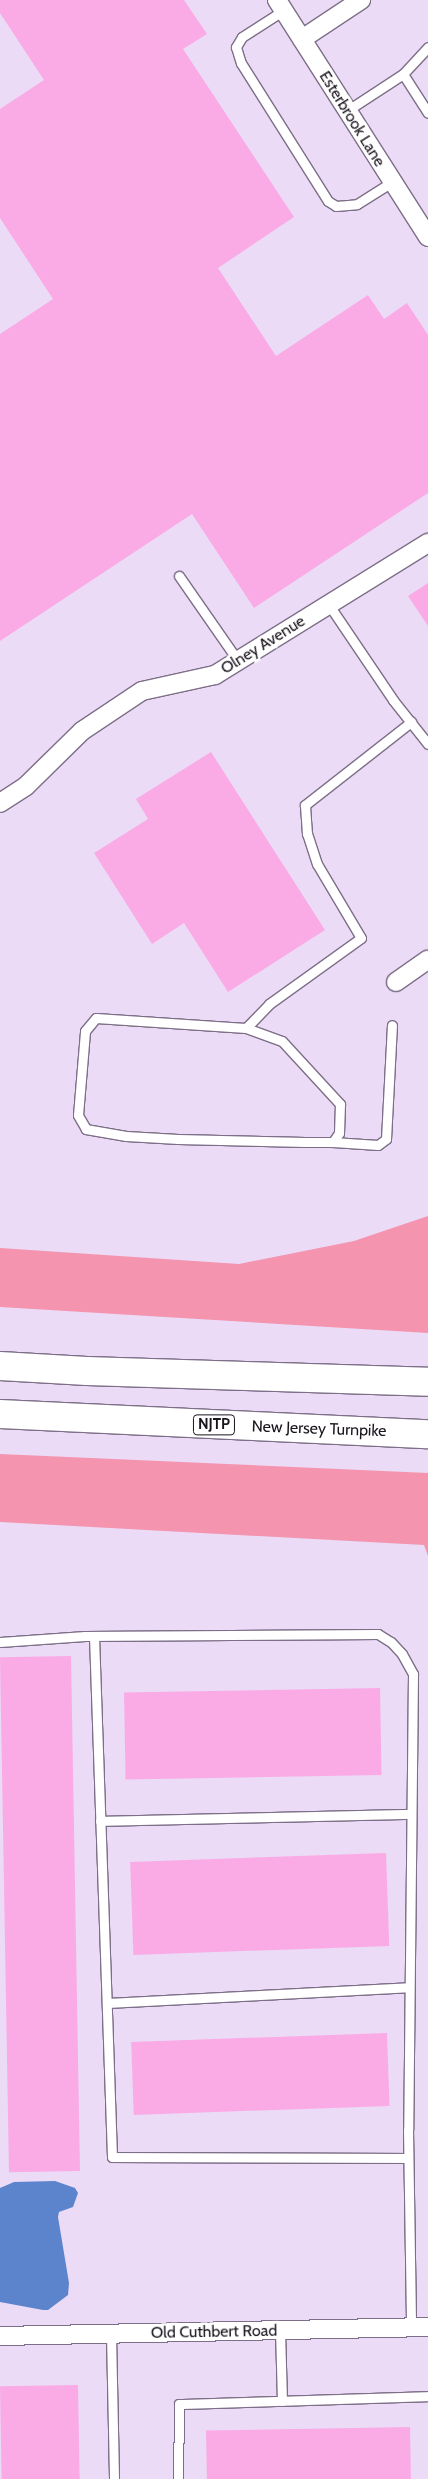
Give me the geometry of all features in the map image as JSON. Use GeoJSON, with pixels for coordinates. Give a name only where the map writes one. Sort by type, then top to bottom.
{"type":"FeatureCollection","features":[{"type":"Feature","properties":{"kind":"highway"},"geometry":{"type":"LineString","coordinates":[[0,1366],[428,1382]]}},
{"type":"Feature","properties":{"kind":"highway","name":"New Jersey Turnpike"},"geometry":{"type":"LineString","coordinates":[[0,1414],[428,1434]]}},
{"type":"Feature","properties":{"kind":"street"},"geometry":{"type":"LineString","coordinates":[[302,39],[361,0]]}},
{"type":"Feature","properties":{"kind":"street","name":"Esterbrook Lane"},"geometry":{"type":"LineString","coordinates":[[280,5],[428,237]]}},
{"type":"Feature","properties":{"kind":"street","name":"Olney Avenue"},"geometry":{"type":"LineString","coordinates":[[0,804],[26,786],[82,731],[142,691],[215,675],[428,543]]}},
{"type":"Feature","properties":{"kind":"street"},"geometry":{"type":"LineString","coordinates":[[396,982],[428,960]]}},
{"type":"Feature","properties":{"kind":"street","name":"Old Cuthbert Road"},"geometry":{"type":"LineString","coordinates":[[0,2336],[419,2327]]}},
{"type":"Feature","properties":{"kind":"lane"},"geometry":{"type":"LineString","coordinates":[[280,5],[242,37],[236,47],[241,63],[328,200],[336,206],[357,204],[392,182]]}},
{"type":"Feature","properties":{"kind":"lane"},"geometry":{"type":"LineString","coordinates":[[348,110],[403,74],[428,47]]}},
{"type":"Feature","properties":{"kind":"lane"},"geometry":{"type":"LineString","coordinates":[[403,74],[428,113]]}},
{"type":"Feature","properties":{"kind":"lane"},"geometry":{"type":"LineString","coordinates":[[179,576],[238,661]]}},
{"type":"Feature","properties":{"kind":"lane"},"geometry":{"type":"LineString","coordinates":[[329,605],[393,700],[428,744]]}},
{"type":"Feature","properties":{"kind":"lane"},"geometry":{"type":"LineString","coordinates":[[246,1028],[269,1004],[360,938],[317,864],[307,834],[305,805],[411,722]]}},
{"type":"Feature","properties":{"kind":"lane"},"geometry":{"type":"LineString","coordinates":[[333,1142],[339,1133],[340,1104],[282,1041],[246,1028],[96,1018],[85,1031],[78,1115],[86,1130],[126,1136],[178,1139],[333,1142],[378,1145],[386,1139],[392,1025]]}},
{"type":"Feature","properties":{"kind":"lane"},"geometry":{"type":"LineString","coordinates":[[0,1642],[94,1636],[378,1634],[391,1642],[402,1654],[413,1674],[410,1814],[408,2158],[419,2327]]}},
{"type":"Feature","properties":{"kind":"lane"},"geometry":{"type":"LineString","coordinates":[[94,1636],[112,2158],[408,2158]]}},
{"type":"Feature","properties":{"kind":"lane"},"geometry":{"type":"LineString","coordinates":[[100,1821],[410,1814]]}},
{"type":"Feature","properties":{"kind":"lane"},"geometry":{"type":"LineString","coordinates":[[107,2004],[409,1987]]}},
{"type":"Feature","properties":{"kind":"lane"},"geometry":{"type":"LineString","coordinates":[[280,2330],[282,2401]]}},
{"type":"Feature","properties":{"kind":"lane"},"geometry":{"type":"LineString","coordinates":[[111,2334],[114,2479]]}},
{"type":"Feature","properties":{"kind":"lane"},"geometry":{"type":"LineString","coordinates":[[178,2479],[178,2404],[428,2396]]}},
{"type":"Feature","properties":{"kind":"shaded area"},"geometry":{"type":"Polygon","coordinates":[[[428,1216],[428,1333],[0,1307],[0,1248],[239,1264],[354,1241],[428,1216]]]}},
{"type":"Feature","properties":{"kind":"shaded area"},"geometry":{"type":"Polygon","coordinates":[[[0,1454],[428,1473],[428,1556],[424,1545],[0,1522],[0,1454]]]}},
{"type":"Feature","properties":{"kind":"water"},"geometry":{"type":"Polygon","coordinates":[[[55,2181],[75,2188],[78,2193],[73,2207],[59,2212],[58,2217],[69,2283],[68,2295],[48,2310],[0,2302],[0,2188],[14,2182],[55,2181]]]}},
{"type":"Feature","properties":{"kind":"building"},"geometry":{"type":"Polygon","coordinates":[[[0,0],[184,0],[207,34],[183,49],[294,217],[218,268],[276,356],[368,295],[384,319],[407,303],[428,335],[428,493],[254,608],[192,514],[0,641],[0,334],[53,299],[0,218],[0,109],[44,80],[0,13],[0,0]]]}},
{"type":"Feature","properties":{"kind":"building"},"geometry":{"type":"Polygon","coordinates":[[[428,583],[428,626],[408,596],[428,583]]]}},
{"type":"Feature","properties":{"kind":"building"},"geometry":{"type":"Polygon","coordinates":[[[211,752],[325,930],[228,992],[184,923],[152,944],[94,853],[148,819],[136,799],[211,752]]]}},
{"type":"Feature","properties":{"kind":"building"},"geometry":{"type":"Polygon","coordinates":[[[71,1656],[80,2171],[9,2172],[0,1657],[71,1656]]]}},
{"type":"Feature","properties":{"kind":"building"},"geometry":{"type":"Polygon","coordinates":[[[380,1688],[382,1775],[126,1779],[124,1692],[380,1688]]]}},
{"type":"Feature","properties":{"kind":"building"},"geometry":{"type":"Polygon","coordinates":[[[386,1853],[389,1946],[133,1955],[130,1862],[386,1853]]]}},
{"type":"Feature","properties":{"kind":"building"},"geometry":{"type":"Polygon","coordinates":[[[387,2033],[390,2106],[134,2115],[131,2042],[387,2033]]]}},
{"type":"Feature","properties":{"kind":"building"},"geometry":{"type":"Polygon","coordinates":[[[78,2385],[80,2479],[2,2479],[0,2386],[78,2385]]]}},
{"type":"Feature","properties":{"kind":"building"},"geometry":{"type":"Polygon","coordinates":[[[410,2427],[411,2479],[207,2479],[206,2431],[410,2427]]]}}]}
